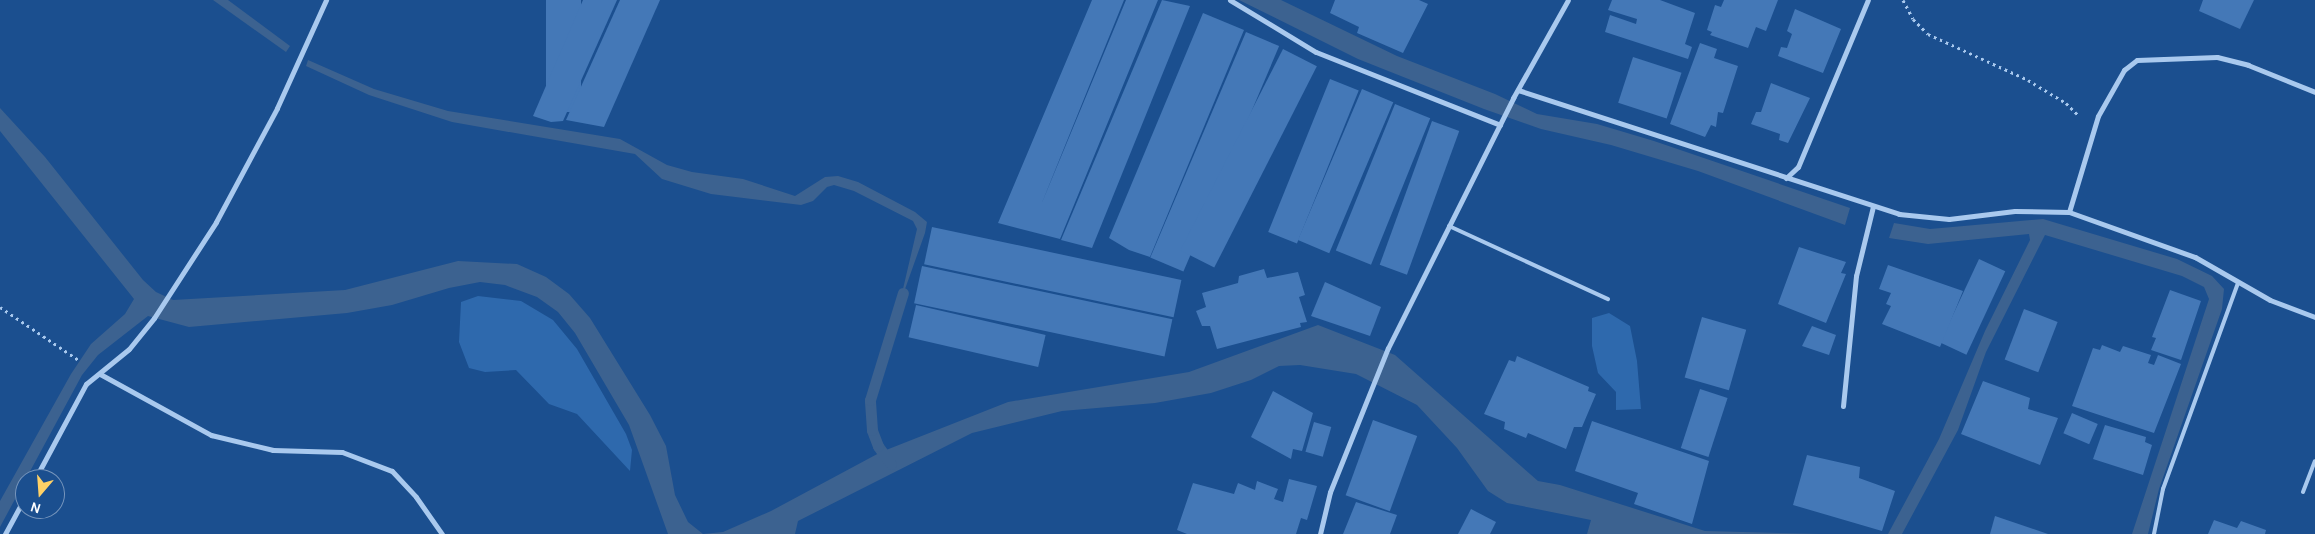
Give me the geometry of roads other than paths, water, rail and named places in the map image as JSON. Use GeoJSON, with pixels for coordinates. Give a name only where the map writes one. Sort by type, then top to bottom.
{"type":"FeatureCollection","features":[{"type":"Feature","properties":{"kind":"street"},"geometry":{"type":"LineString","coordinates":[[40,469],[86,384],[129,348],[154,318],[216,222],[277,108],[326,0]]}},
{"type":"Feature","properties":{"kind":"street"},"geometry":{"type":"LineString","coordinates":[[1230,0],[1316,52],[1501,123]]}},
{"type":"Feature","properties":{"kind":"street"},"geometry":{"type":"LineString","coordinates":[[1320,534],[1330,492],[1374,382],[1513,98],[1568,0]]}},
{"type":"Feature","properties":{"kind":"street"},"geometry":{"type":"LineString","coordinates":[[1786,178],[1798,167],[1868,0]]}},
{"type":"Feature","properties":{"kind":"street"},"geometry":{"type":"LineString","coordinates":[[2069,212],[2098,116],[2124,70],[2137,60],[2217,57],[2248,65],[2315,92]]}},
{"type":"Feature","properties":{"kind":"street"},"geometry":{"type":"LineString","coordinates":[[1518,90],[1898,214],[1949,219],[2015,211],[2069,212],[2195,257],[2238,283],[2315,317]]}},
{"type":"Feature","properties":{"kind":"street"},"geometry":{"type":"LineString","coordinates":[[1842,406],[1856,276],[1873,206]]}},
{"type":"Feature","properties":{"kind":"street"},"geometry":{"type":"LineString","coordinates":[[100,374],[211,435],[273,450],[342,452],[392,471],[416,497],[442,534]]}},
{"type":"Feature","properties":{"kind":"street"},"geometry":{"type":"LineString","coordinates":[[5,534],[15,516]]}},
{"type":"Feature","properties":{"kind":"lane"},"geometry":{"type":"LineString","coordinates":[[1449,226],[1608,299]]}},
{"type":"Feature","properties":{"kind":"lane"},"geometry":{"type":"LineString","coordinates":[[2154,534],[2163,489],[2238,283]]}},
{"type":"Feature","properties":{"kind":"lane"},"geometry":{"type":"LineString","coordinates":[[2303,492],[2315,461]]}},
{"type":"Feature","properties":{"kind":"waterway"},"geometry":{"type":"LineString","coordinates":[[891,464],[878,446],[872,430],[870,400],[903,293]]}}]}
